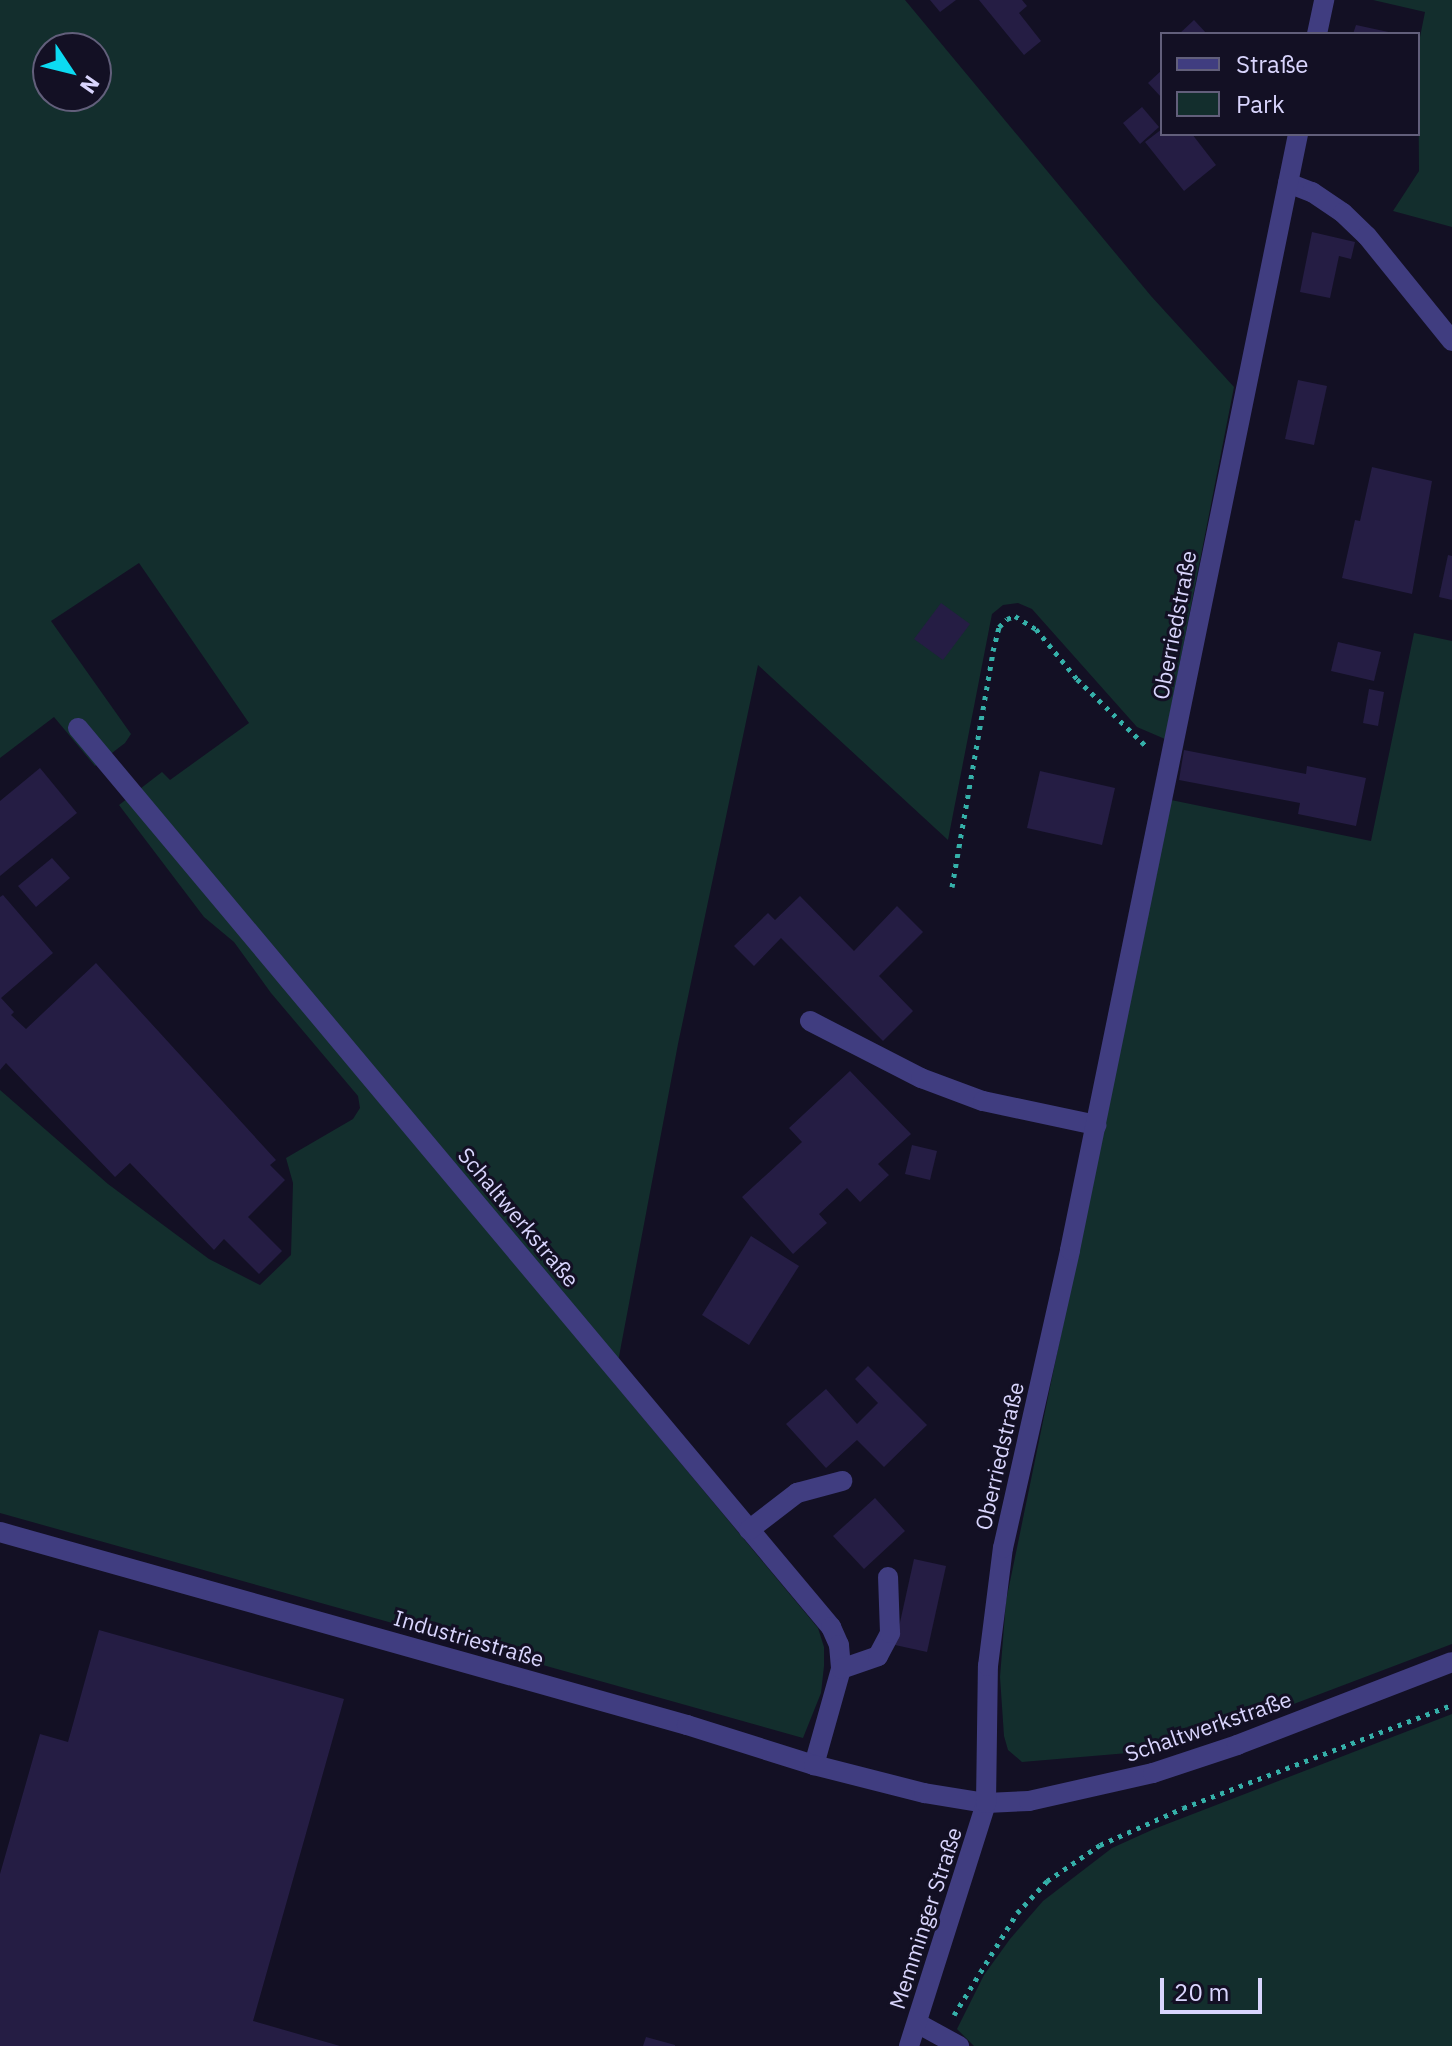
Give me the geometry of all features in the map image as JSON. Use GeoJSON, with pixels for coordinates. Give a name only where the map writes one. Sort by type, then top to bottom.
{"type":"FeatureCollection","features":[{"type":"Feature","properties":{"kind":"street"},"geometry":{"type":"LineString","coordinates":[[1317,32],[1324,0]]}},
{"type":"Feature","properties":{"kind":"street","name":"Oberriedstraße"},"geometry":{"type":"LineString","coordinates":[[986,1803],[988,1666],[1000,1562],[1096,1125],[1253,341],[1298,136]]}},
{"type":"Feature","properties":{"kind":"street"},"geometry":{"type":"LineString","coordinates":[[1288,183],[1312,192],[1351,221],[1452,341]]}},
{"type":"Feature","properties":{"kind":"street","name":"Schaltwerkstraße"},"geometry":{"type":"LineString","coordinates":[[78,728],[831,1627],[839,1645],[841,1669],[814,1765]]}},
{"type":"Feature","properties":{"kind":"street"},"geometry":{"type":"LineString","coordinates":[[810,1021],[921,1078],[983,1101],[1096,1125]]}},
{"type":"Feature","properties":{"kind":"street"},"geometry":{"type":"LineString","coordinates":[[749,1530],[797,1493],[842,1481]]}},
{"type":"Feature","properties":{"kind":"street","name":"Industriestraße"},"geometry":{"type":"LineString","coordinates":[[0,1532],[672,1721],[814,1765],[924,1793]]}},
{"type":"Feature","properties":{"kind":"street"},"geometry":{"type":"LineString","coordinates":[[841,1669],[878,1656],[890,1633],[888,1577]]}},
{"type":"Feature","properties":{"kind":"street","name":"Schaltwerkstraße"},"geometry":{"type":"LineString","coordinates":[[924,1793],[986,1803],[1029,1801],[1153,1773],[1237,1745],[1452,1662]]}},
{"type":"Feature","properties":{"kind":"street","name":"Memminger Straße"},"geometry":{"type":"LineString","coordinates":[[909,2046],[986,1803]]}},
{"type":"Feature","properties":{"kind":"street"},"geometry":{"type":"LineString","coordinates":[[917,2023],[952,2042]]}},
{"type":"Feature","properties":{"kind":"path"},"geometry":{"type":"LineString","coordinates":[[952,887],[993,651],[999,627],[1007,619],[1015,616],[1036,629],[1104,707],[1170,765]]}},
{"type":"Feature","properties":{"kind":"path"},"geometry":{"type":"LineString","coordinates":[[952,2042],[955,2013],[1017,1913],[1071,1863],[1140,1825],[1452,1705]]}},
{"type":"Feature","properties":{"kind":"green space"},"geometry":{"type":"Polygon","coordinates":[[[0,0],[905,0],[1151,296],[1234,387],[1165,739],[1137,727],[1032,609],[1018,603],[1003,605],[992,614],[948,840],[758,665],[678,1044],[614,1383],[818,1628],[824,1647],[821,1693],[803,1738],[0,1513],[0,1090],[108,1184],[209,1259],[260,1285],[291,1255],[293,1183],[286,1158],[353,1119],[360,1108],[358,1096],[271,993],[234,942],[204,917],[119,805],[162,772],[170,780],[249,723],[139,563],[51,621],[131,734],[125,743],[95,766],[54,717],[0,758],[0,0]]]}},
{"type":"Feature","properties":{"kind":"green space"},"geometry":{"type":"Polygon","coordinates":[[[1373,0],[1452,0],[1452,227],[1393,211],[1419,171],[1420,37],[1425,12],[1373,0]]]}},
{"type":"Feature","properties":{"kind":"green space"},"geometry":{"type":"Polygon","coordinates":[[[1414,633],[1452,641],[1452,1644],[1238,1725],[1128,1753],[1022,1762],[1008,1750],[1004,1736],[1000,1677],[1006,1601],[1171,800],[1371,841],[1414,633]]]}},
{"type":"Feature","properties":{"kind":"green space"},"geometry":{"type":"Polygon","coordinates":[[[1452,1714],[1452,2046],[974,2046],[957,2029],[984,1975],[1010,1939],[1043,1901],[1112,1848],[1452,1714]]]}},
{"type":"Feature","properties":{"kind":"building"},"geometry":{"type":"Polygon","coordinates":[[[930,0],[956,0],[940,12],[930,0]]]}},
{"type":"Feature","properties":{"kind":"building"},"geometry":{"type":"Polygon","coordinates":[[[979,0],[1022,0],[1027,6],[1019,13],[1041,41],[1024,55],[979,0]]]}},
{"type":"Feature","properties":{"kind":"building"},"geometry":{"type":"Polygon","coordinates":[[[1194,20],[1205,32],[1181,32],[1194,20]]]}},
{"type":"Feature","properties":{"kind":"building"},"geometry":{"type":"Polygon","coordinates":[[[1356,25],[1388,32],[1354,32],[1356,25]]]}},
{"type":"Feature","properties":{"kind":"building"},"geometry":{"type":"Polygon","coordinates":[[[1160,72],[1160,96],[1148,83],[1160,72]]]}},
{"type":"Feature","properties":{"kind":"building"},"geometry":{"type":"Polygon","coordinates":[[[1142,107],[1159,127],[1140,144],[1123,123],[1142,107]]]}},
{"type":"Feature","properties":{"kind":"building"},"geometry":{"type":"Polygon","coordinates":[[[1160,131],[1160,136],[1194,136],[1216,165],[1184,191],[1145,142],[1160,131]]]}},
{"type":"Feature","properties":{"kind":"building"},"geometry":{"type":"Polygon","coordinates":[[[1312,232],[1355,242],[1351,259],[1339,256],[1330,298],[1300,292],[1312,232]]]}},
{"type":"Feature","properties":{"kind":"building"},"geometry":{"type":"Polygon","coordinates":[[[1298,380],[1327,386],[1314,445],[1285,439],[1298,380]]]}},
{"type":"Feature","properties":{"kind":"building"},"geometry":{"type":"Polygon","coordinates":[[[1372,467],[1432,481],[1412,594],[1342,578],[1355,520],[1360,521],[1372,467]]]}},
{"type":"Feature","properties":{"kind":"building"},"geometry":{"type":"Polygon","coordinates":[[[1448,555],[1452,556],[1452,600],[1439,597],[1448,555]]]}},
{"type":"Feature","properties":{"kind":"building"},"geometry":{"type":"Polygon","coordinates":[[[941,603],[970,624],[943,660],[914,639],[941,603]]]}},
{"type":"Feature","properties":{"kind":"building"},"geometry":{"type":"Polygon","coordinates":[[[1338,642],[1381,652],[1374,681],[1331,671],[1338,642]]]}},
{"type":"Feature","properties":{"kind":"building"},"geometry":{"type":"Polygon","coordinates":[[[1369,689],[1384,692],[1378,726],[1363,723],[1369,689]]]}},
{"type":"Feature","properties":{"kind":"building"},"geometry":{"type":"Polygon","coordinates":[[[1184,750],[1306,774],[1307,766],[1366,778],[1356,826],[1298,814],[1300,803],[1179,780],[1184,750]]]}},
{"type":"Feature","properties":{"kind":"building"},"geometry":{"type":"Polygon","coordinates":[[[40,768],[77,813],[0,876],[0,801],[40,768]]]}},
{"type":"Feature","properties":{"kind":"building"},"geometry":{"type":"Polygon","coordinates":[[[1040,771],[1115,788],[1102,845],[1027,828],[1040,771]]]}},
{"type":"Feature","properties":{"kind":"building"},"geometry":{"type":"Polygon","coordinates":[[[52,858],[70,878],[36,907],[18,886],[52,858]]]}},
{"type":"Feature","properties":{"kind":"building"},"geometry":{"type":"Polygon","coordinates":[[[3,895],[53,953],[1,998],[14,1012],[11,1015],[26,1029],[96,963],[276,1160],[270,1165],[285,1180],[248,1217],[282,1251],[259,1274],[224,1239],[214,1250],[130,1163],[115,1177],[6,1063],[0,1070],[0,897],[3,895]]]}},
{"type":"Feature","properties":{"kind":"building"},"geometry":{"type":"Polygon","coordinates":[[[800,896],[854,951],[897,906],[923,932],[879,976],[913,1011],[883,1041],[781,938],[754,966],[734,946],[768,913],[775,920],[800,896]]]}},
{"type":"Feature","properties":{"kind":"building"},"geometry":{"type":"Polygon","coordinates":[[[850,1071],[911,1134],[878,1164],[889,1175],[860,1202],[847,1188],[819,1214],[827,1223],[793,1254],[742,1197],[802,1142],[789,1128],[850,1071]]]}},
{"type":"Feature","properties":{"kind":"building"},"geometry":{"type":"Polygon","coordinates":[[[912,1145],[937,1151],[930,1180],[905,1174],[912,1145]]]}},
{"type":"Feature","properties":{"kind":"building"},"geometry":{"type":"Polygon","coordinates":[[[751,1236],[799,1266],[749,1345],[702,1315],[751,1236]]]}},
{"type":"Feature","properties":{"kind":"building"},"geometry":{"type":"Polygon","coordinates":[[[868,1366],[927,1425],[884,1467],[857,1440],[826,1468],[786,1424],[826,1389],[857,1424],[878,1403],[855,1379],[868,1366]]]}},
{"type":"Feature","properties":{"kind":"building"},"geometry":{"type":"Polygon","coordinates":[[[875,1498],[905,1531],[864,1569],[833,1536],[875,1498]]]}},
{"type":"Feature","properties":{"kind":"building"},"geometry":{"type":"Polygon","coordinates":[[[914,1559],[946,1566],[927,1652],[895,1645],[914,1559]]]}},
{"type":"Feature","properties":{"kind":"building"},"geometry":{"type":"Polygon","coordinates":[[[99,1630],[344,1699],[253,2021],[340,2046],[0,2046],[0,1874],[40,1734],[68,1742],[99,1630]]]}},
{"type":"Feature","properties":{"kind":"building"},"geometry":{"type":"Polygon","coordinates":[[[646,2037],[675,2045],[675,2046],[643,2046],[646,2037]]]}}]}
